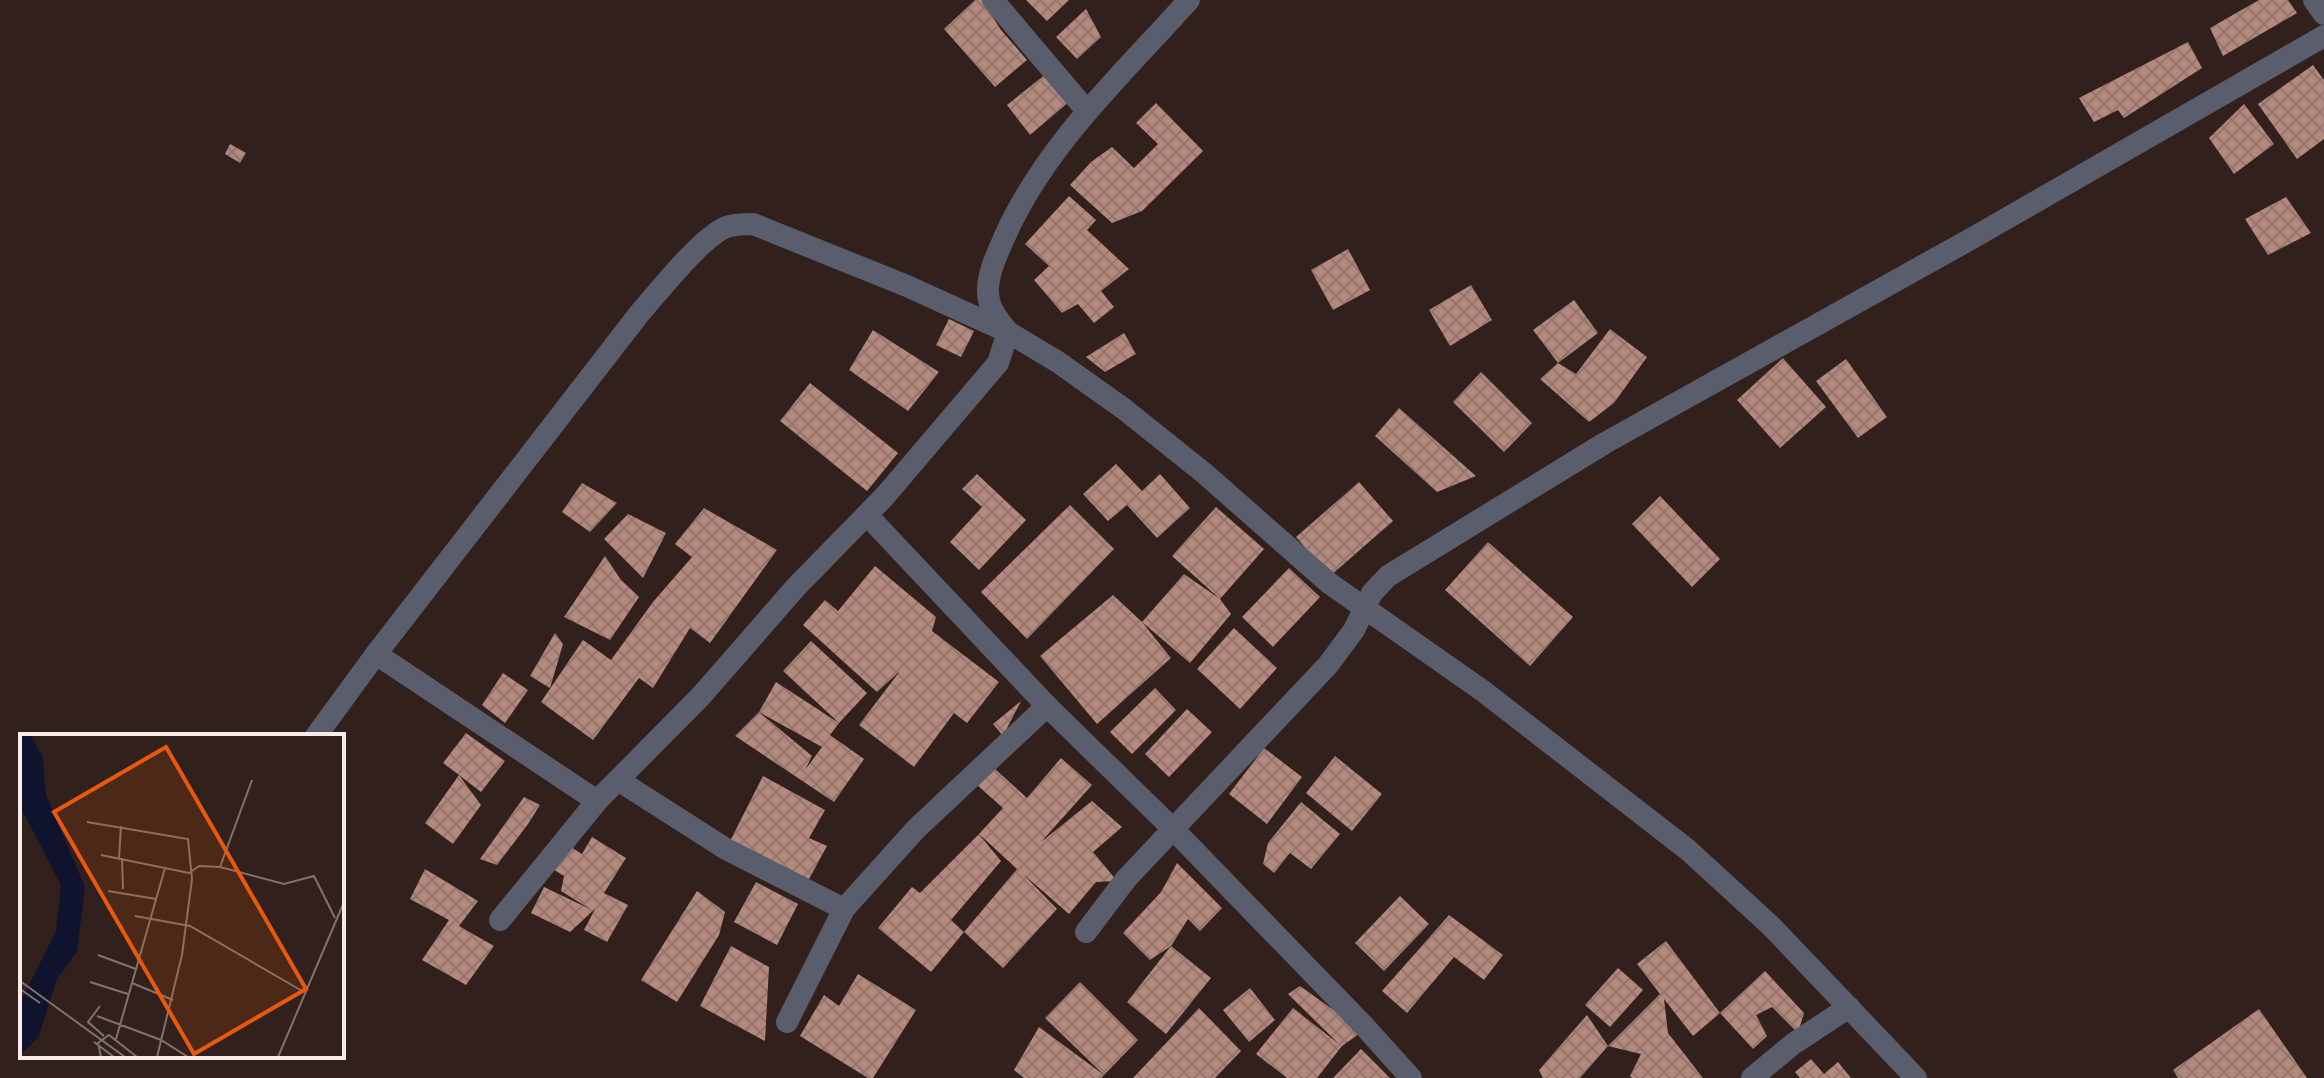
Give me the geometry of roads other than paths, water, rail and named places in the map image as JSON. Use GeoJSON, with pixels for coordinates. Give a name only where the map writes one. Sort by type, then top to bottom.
{"type":"FeatureCollection","features":[{"type":"Feature","properties":{"kind":"street"},"geometry":{"type":"LineString","coordinates":[[993,0],[1087,111]]}},
{"type":"Feature","properties":{"kind":"street"},"geometry":{"type":"LineString","coordinates":[[1008,332],[992,312],[988,289],[995,258],[1026,193],[1087,111],[1189,0]]}},
{"type":"Feature","properties":{"kind":"street"},"geometry":{"type":"LineString","coordinates":[[2314,0],[2324,14]]}},
{"type":"Feature","properties":{"kind":"street"},"geometry":{"type":"LineString","coordinates":[[1086,932],[1126,879],[1328,665],[1354,630],[1362,608],[1372,593],[1388,576],[1605,443],[1976,236],[2324,36]]}},
{"type":"Feature","properties":{"kind":"street"},"geometry":{"type":"LineString","coordinates":[[317,734],[639,314],[684,263],[722,229],[753,224],[907,286],[1008,332],[1058,362],[1124,409],[1204,473],[1329,583],[1483,691],[1688,850],[1771,926],[1916,1078]]}},
{"type":"Feature","properties":{"kind":"street"},"geometry":{"type":"LineString","coordinates":[[500,920],[597,801],[701,696],[796,587],[867,515],[998,363],[1008,332]]}},
{"type":"Feature","properties":{"kind":"street"},"geometry":{"type":"LineString","coordinates":[[867,515],[1047,706],[1174,830],[1411,1078]]}},
{"type":"Feature","properties":{"kind":"street"},"geometry":{"type":"LineString","coordinates":[[376,654],[597,801]]}},
{"type":"Feature","properties":{"kind":"street"},"geometry":{"type":"LineString","coordinates":[[787,1022],[844,909],[916,829],[1047,706]]}},
{"type":"Feature","properties":{"kind":"street"},"geometry":{"type":"LineString","coordinates":[[618,780],[726,849],[844,909]]}},
{"type":"Feature","properties":{"kind":"street"},"geometry":{"type":"LineString","coordinates":[[1752,1078],[1793,1044],[1849,1007]]}}]}
